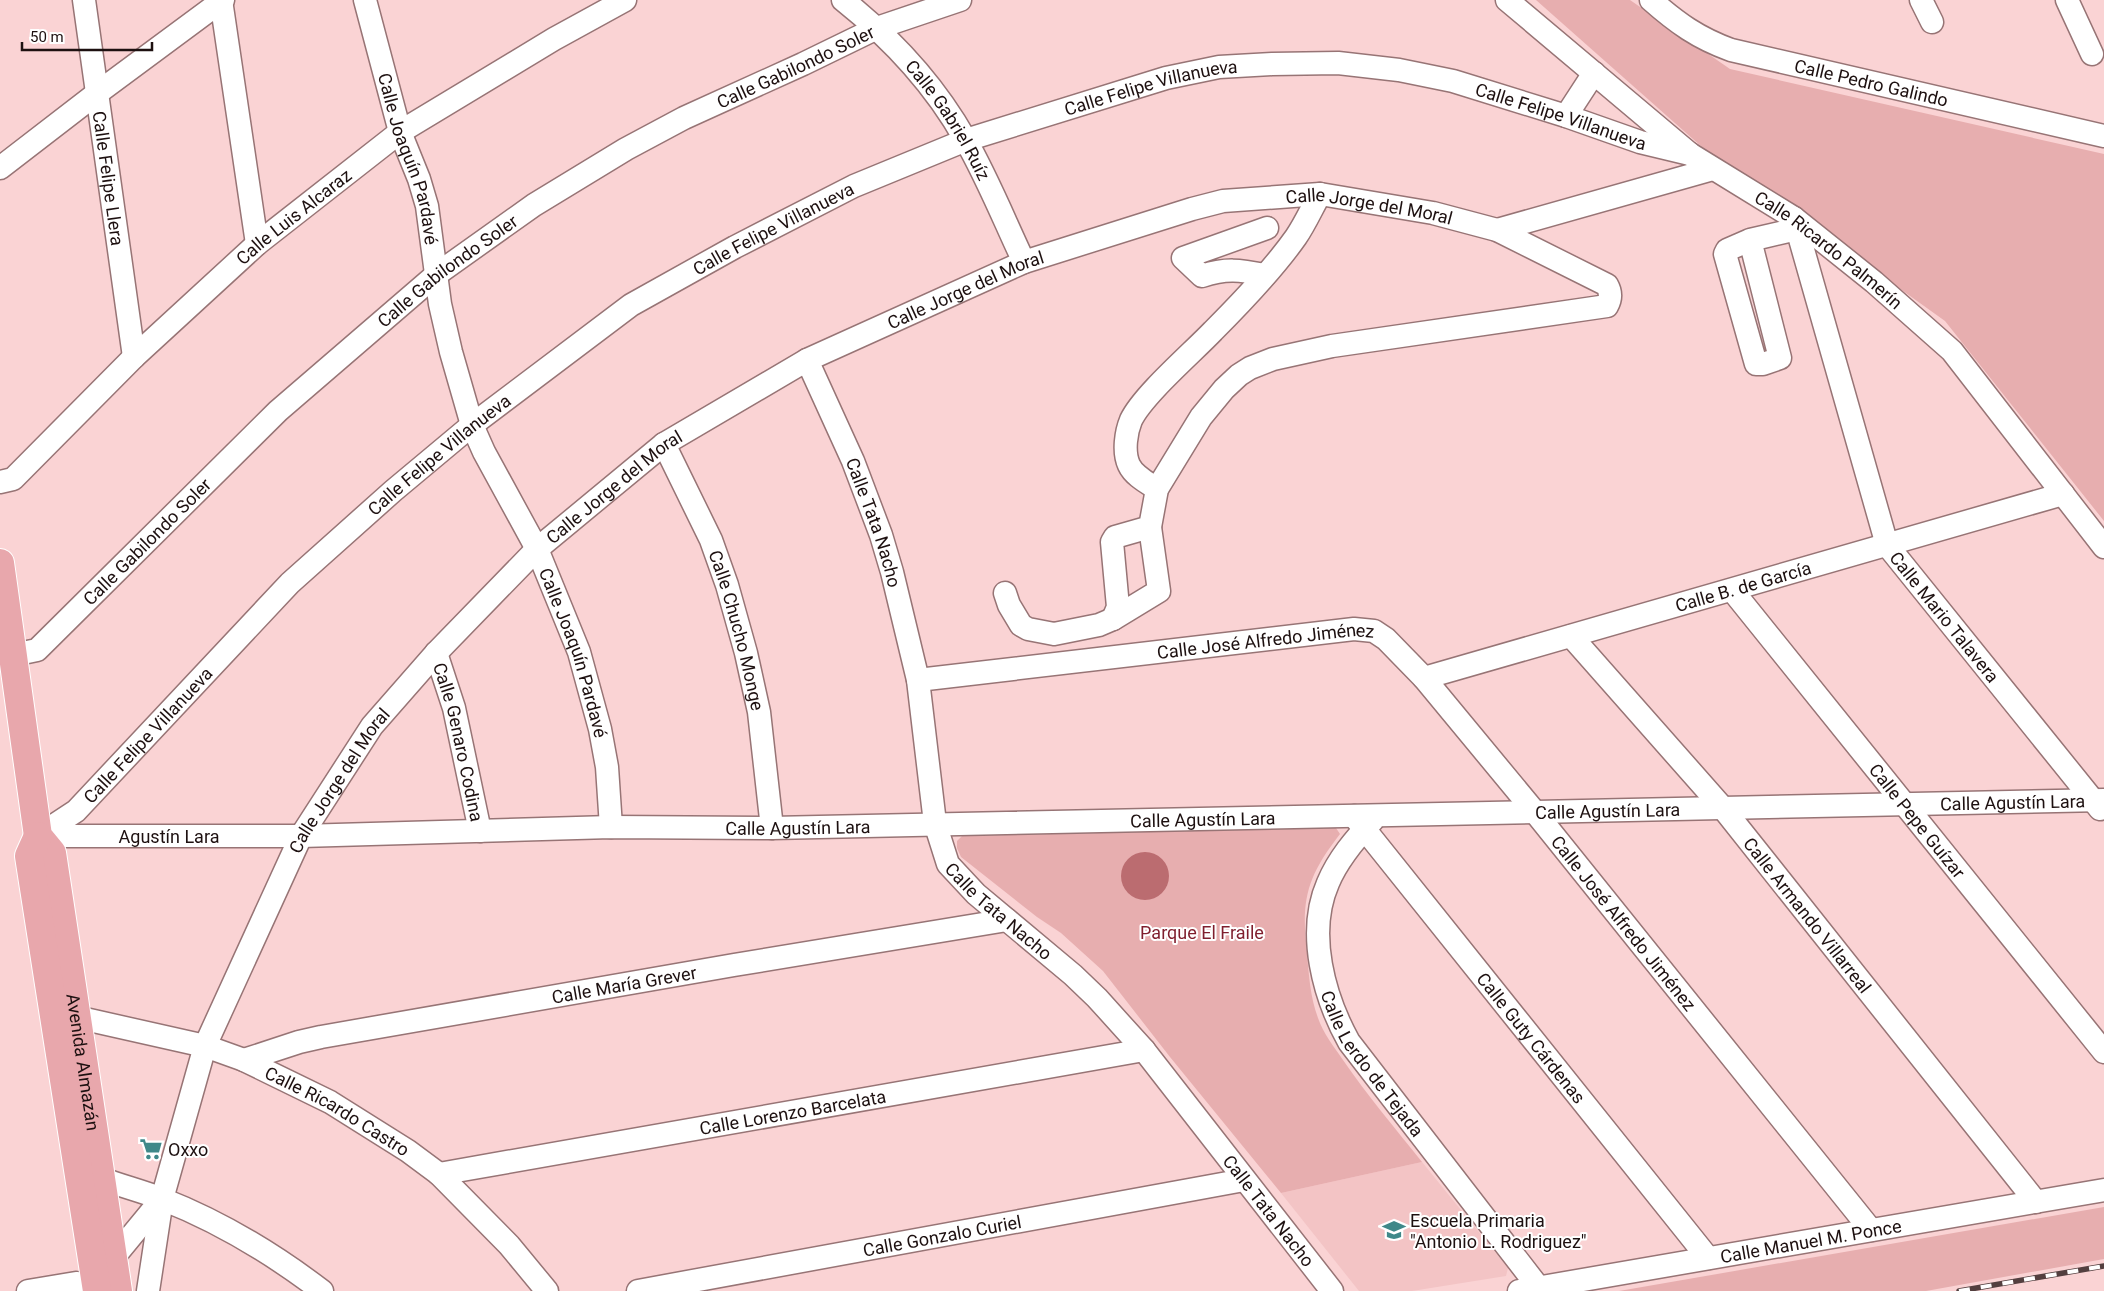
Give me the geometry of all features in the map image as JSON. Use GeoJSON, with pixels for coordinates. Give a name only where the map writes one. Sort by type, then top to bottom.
{"type":"FeatureCollection","features":[{"type":"Feature","properties":{"kind":"main road","name":"Avenida Almazán"},"geometry":{"type":"LineString","coordinates":[[0,563],[4,621],[13,655],[38,836],[52,853],[100,1178],[99,1281]]}},
{"type":"Feature","properties":{"kind":"main road","name":"Avenida Almazán"},"geometry":{"type":"LineString","coordinates":[[38,836],[29,856],[85,1216],[99,1281]]}},
{"type":"Feature","properties":{"kind":"street","name":"Calle Felipe Llera"},"geometry":{"type":"LineString","coordinates":[[84,0],[134,357]]}},
{"type":"Feature","properties":{"kind":"street","name":"Calle Joaquín Pardavé"},"geometry":{"type":"LineString","coordinates":[[365,0],[400,132],[419,179],[427,206],[440,304],[451,352],[472,425],[484,452],[537,550],[580,652],[600,729],[606,767],[611,827]]}},
{"type":"Feature","properties":{"kind":"street","name":"Calle Luis Alcaraz"},"geometry":{"type":"LineString","coordinates":[[0,482],[13,479],[134,357],[257,244],[400,132],[554,39],[625,0]]}},
{"type":"Feature","properties":{"kind":"street","name":"Calle Gabriel Ruíz"},"geometry":{"type":"LineString","coordinates":[[843,0],[877,28],[938,97],[966,140],[1024,262]]}},
{"type":"Feature","properties":{"kind":"street","name":"Calle Gabilondo Soler"},"geometry":{"type":"LineString","coordinates":[[13,655],[37,650],[278,411],[437,274],[534,205],[626,149],[684,118],[804,64],[877,28],[960,0]]}},
{"type":"Feature","properties":{"kind":"street","name":"Calle Ricardo Palmerín"},"geometry":{"type":"LineString","coordinates":[[1507,0],[1690,154],[1796,223],[1874,282],[1952,351],[2104,547]]}},
{"type":"Feature","properties":{"kind":"street","name":"Calle Pedro Galindo"},"geometry":{"type":"LineString","coordinates":[[1651,0],[1679,25],[1705,40],[1731,50],[2104,136]]}},
{"type":"Feature","properties":{"kind":"street"},"geometry":{"type":"LineString","coordinates":[[1921,0],[1932,22]]}},
{"type":"Feature","properties":{"kind":"street"},"geometry":{"type":"LineString","coordinates":[[2067,0],[2092,54]]}},
{"type":"Feature","properties":{"kind":"street"},"geometry":{"type":"LineString","coordinates":[[0,168],[221,1],[257,244]]}},
{"type":"Feature","properties":{"kind":"street","name":"Calle Felipe Villanueva"},"geometry":{"type":"LineString","coordinates":[[38,836],[76,811],[290,583],[393,491],[472,425],[631,305],[735,247],[854,186],[966,140],[1166,78],[1219,68],[1272,64],[1338,63],[1400,70],[1453,81],[1566,116],[1640,142],[1690,154]]}},
{"type":"Feature","properties":{"kind":"street"},"geometry":{"type":"LineString","coordinates":[[1566,116],[1594,73]]}},
{"type":"Feature","properties":{"kind":"street"},"geometry":{"type":"LineString","coordinates":[[1497,230],[1713,169]]}},
{"type":"Feature","properties":{"kind":"street"},"geometry":{"type":"LineString","coordinates":[[1006,593],[1008,605],[1021,625],[1040,632],[1054,634],[1085,630],[1113,619],[1158,591],[1150,527],[1157,489],[1138,476],[1129,465],[1126,437],[1131,420],[1148,396],[1215,330],[1264,276],[1296,236],[1320,194]]}},
{"type":"Feature","properties":{"kind":"street","name":"Calle Jorge del Moral"},"geometry":{"type":"LineString","coordinates":[[148,1291],[162,1199],[205,1046],[300,836],[372,726],[436,653],[537,550],[664,444],[807,360],[1024,262],[1223,201],[1320,194],[1433,213],[1497,230],[1607,286],[1610,292],[1607,306],[1332,346],[1273,360],[1250,368],[1210,404],[1157,489]]}},
{"type":"Feature","properties":{"kind":"street"},"geometry":{"type":"LineString","coordinates":[[1750,240],[1780,358],[1759,365],[1756,364],[1724,254],[1727,250],[1750,240],[1796,223]]}},
{"type":"Feature","properties":{"kind":"street","name":"Calle Mario Talavera"},"geometry":{"type":"LineString","coordinates":[[1796,223],[1887,545],[2100,805]]}},
{"type":"Feature","properties":{"kind":"street"},"geometry":{"type":"LineString","coordinates":[[1264,276],[1229,270],[1202,276],[1183,258],[1267,228]]}},
{"type":"Feature","properties":{"kind":"street","name":"Calle Tata Nacho"},"geometry":{"type":"LineString","coordinates":[[807,360],[853,461],[881,535],[918,680],[935,823],[948,864],[976,894],[1079,981],[1144,1050],[1332,1291]]}},
{"type":"Feature","properties":{"kind":"street","name":"Calle Chucho Monge"},"geometry":{"type":"LineString","coordinates":[[664,444],[712,540],[727,585],[746,653],[759,712],[772,828]]}},
{"type":"Feature","properties":{"kind":"street","name":"Calle B. de García"},"geometry":{"type":"LineString","coordinates":[[1424,678],[2063,494]]}},
{"type":"Feature","properties":{"kind":"street"},"geometry":{"type":"LineString","coordinates":[[1113,619],[1118,607],[1112,542],[1115,537],[1150,527]]}},
{"type":"Feature","properties":{"kind":"street","name":"Calle Pepe Guízar"},"geometry":{"type":"LineString","coordinates":[[1732,590],[2104,1052]]}},
{"type":"Feature","properties":{"kind":"street","name":"Calle José Alfredo Jiménez"},"geometry":{"type":"LineString","coordinates":[[918,680],[1364,629],[1374,631],[1392,642],[1424,678],[1534,811],[1871,1230]]}},
{"type":"Feature","properties":{"kind":"street","name":"Calle Armando Villarreal"},"geometry":{"type":"LineString","coordinates":[[1571,636],[1722,808],[2036,1202]]}},
{"type":"Feature","properties":{"kind":"street","name":"Calle Genaro Codina"},"geometry":{"type":"LineString","coordinates":[[436,653],[454,708],[480,832]]}},
{"type":"Feature","properties":{"kind":"street","name":"Calle Agustín Lara"},"geometry":{"type":"LineString","coordinates":[[300,836],[611,827],[772,828],[935,823],[1365,821],[1534,811],[1905,805],[2100,805]]}},
{"type":"Feature","properties":{"kind":"street","name":"Calle Guty Cárdenas"},"geometry":{"type":"LineString","coordinates":[[1365,821],[1708,1258]]}},
{"type":"Feature","properties":{"kind":"street","name":"Calle Lerdo de Tejada"},"geometry":{"type":"LineString","coordinates":[[1365,821],[1336,867],[1321,903],[1319,926],[1320,952],[1331,1005],[1349,1042],[1529,1289]]}},
{"type":"Feature","properties":{"kind":"street","name":"Agustín Lara"},"geometry":{"type":"LineString","coordinates":[[38,836],[300,836]]}},
{"type":"Feature","properties":{"kind":"street","name":"Calle María Grever"},"geometry":{"type":"LineString","coordinates":[[244,1060],[299,1042],[321,1037],[724,966],[1006,920]]}},
{"type":"Feature","properties":{"kind":"street","name":"Calle Ricardo Castro"},"geometry":{"type":"LineString","coordinates":[[76,1017],[205,1046],[244,1060],[330,1102],[408,1151],[439,1174],[509,1245],[547,1291]]}},
{"type":"Feature","properties":{"kind":"street","name":"Calle Lorenzo Barcelata"},"geometry":{"type":"LineString","coordinates":[[439,1174],[1144,1050]]}},
{"type":"Feature","properties":{"kind":"street"},"geometry":{"type":"LineString","coordinates":[[100,1178],[162,1199],[250,1241],[278,1258],[322,1291]]}},
{"type":"Feature","properties":{"kind":"street","name":"Calle Gonzalo Curiel"},"geometry":{"type":"LineString","coordinates":[[638,1291],[1244,1180]]}},
{"type":"Feature","properties":{"kind":"street","name":"Calle Manuel M. Ponce"},"geometry":{"type":"LineString","coordinates":[[1529,1289],[2104,1190]]}},
{"type":"Feature","properties":{"kind":"street"},"geometry":{"type":"LineString","coordinates":[[28,1291],[99,1281],[162,1199]]}},
{"type":"Feature","properties":{"kind":"shaded area"},"geometry":{"type":"Polygon","coordinates":[[[1145,852],[1154,854],[1162,859],[1167,867],[1169,876],[1167,885],[1162,893],[1154,898],[1145,900],[1136,898],[1128,893],[1123,885],[1121,876],[1123,867],[1128,859],[1136,854],[1145,852]]]}},
{"type":"Feature","properties":{"kind":"shaded area","name":"Escuela Primaria \"Antonio L. Rodriguez\""},"geometry":{"type":"Polygon","coordinates":[[[1422,1162],[1508,1268],[1506,1276],[1412,1291],[1359,1291],[1281,1193],[1422,1162]]]}},
{"type":"Feature","properties":{"kind":"green space"},"geometry":{"type":"Polygon","coordinates":[[[1536,0],[1630,0],[1730,69],[2104,154],[2104,521],[1945,321],[1702,147],[1536,0]]]}},
{"type":"Feature","properties":{"kind":"green space","name":"Parque El Fraile"},"geometry":{"type":"Polygon","coordinates":[[[1336,828],[1340,834],[1313,877],[1308,890],[1306,904],[1305,935],[1309,978],[1315,1010],[1320,1024],[1332,1045],[1371,1099],[1422,1162],[1281,1193],[1170,1057],[1103,971],[1061,933],[1037,917],[961,857],[957,848],[957,841],[962,836],[1336,828]]]}},
{"type":"Feature","properties":{"kind":"green space"},"geometry":{"type":"Polygon","coordinates":[[[2104,1207],[2104,1259],[1926,1291],[1619,1291],[2104,1207]]]}},
{"type":"Feature","properties":{"kind":"railway"},"geometry":{"type":"LineString","coordinates":[[1959,1291],[2104,1266]]}},
{"type":"Feature","properties":{"kind":"place","name":"Oxxo"},"geometry":{"type":"Point","coordinates":[151,1149]}},
{"type":"Feature","properties":{"kind":"place","name":"Escuela Primaria \"Antonio L. Rodriguez\""},"geometry":{"type":"Point","coordinates":[1394,1230]}}]}
